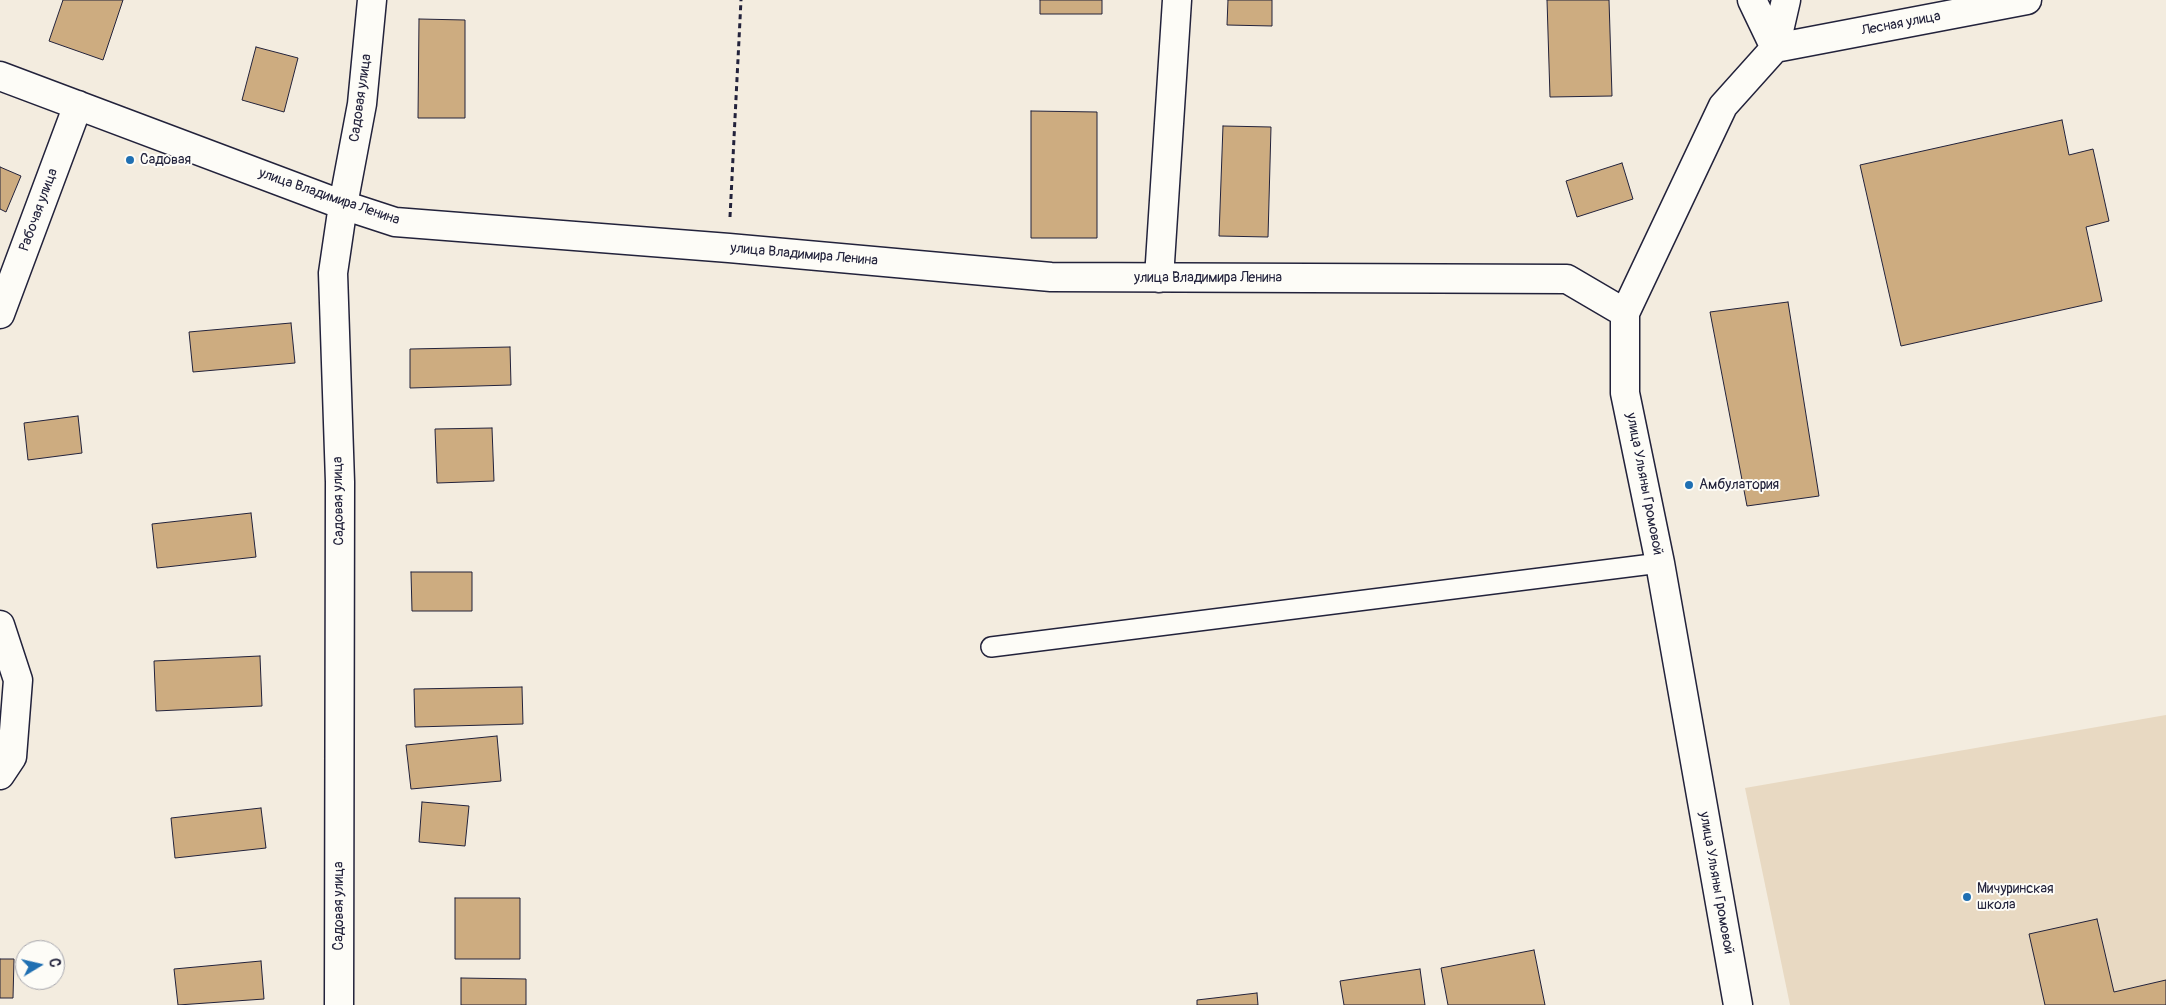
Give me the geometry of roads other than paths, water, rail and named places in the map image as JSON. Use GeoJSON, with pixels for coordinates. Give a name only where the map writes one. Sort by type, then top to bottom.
{"type":"FeatureCollection","features":[{"type":"Feature","properties":{"kind":"street","name":"Садовая улица"},"geometry":{"type":"LineString","coordinates":[[339,1005],[340,482],[334,273],[343,205],[362,104],[372,0]]}},
{"type":"Feature","properties":{"kind":"street"},"geometry":{"type":"LineString","coordinates":[[1159,278],[1177,0]]}},
{"type":"Feature","properties":{"kind":"street"},"geometry":{"type":"LineString","coordinates":[[1752,0],[1775,48]]}},
{"type":"Feature","properties":{"kind":"street","name":"улица Ульяны Громовой"},"geometry":{"type":"LineString","coordinates":[[1738,1005],[1660,563],[1625,393],[1625,313],[1724,106],[1775,48],[1786,0]]}},
{"type":"Feature","properties":{"kind":"street","name":"Лесная улица"},"geometry":{"type":"LineString","coordinates":[[1775,48],[2027,0]]}},
{"type":"Feature","properties":{"kind":"street","name":"улица Владимира Ленина"},"geometry":{"type":"LineString","coordinates":[[0,76],[343,205],[395,222],[729,248],[1051,277],[1567,279],[1625,313]]}},
{"type":"Feature","properties":{"kind":"street","name":"Рабочая улица"},"geometry":{"type":"LineString","coordinates":[[0,314],[78,105]]}},
{"type":"Feature","properties":{"kind":"street"},"geometry":{"type":"LineString","coordinates":[[0,625],[18,680],[12,757],[0,775]]}},
{"type":"Feature","properties":{"kind":"lane"},"geometry":{"type":"LineString","coordinates":[[991,647],[1660,563]]}},
{"type":"Feature","properties":{"kind":"place","name":"Садовая"},"geometry":{"type":"Point","coordinates":[130,160]}},
{"type":"Feature","properties":{"kind":"place","name":"Амбулатория"},"geometry":{"type":"Point","coordinates":[1689,485]}},
{"type":"Feature","properties":{"kind":"place","name":"Мичуринская школа"},"geometry":{"type":"Point","coordinates":[1967,897]}}]}
